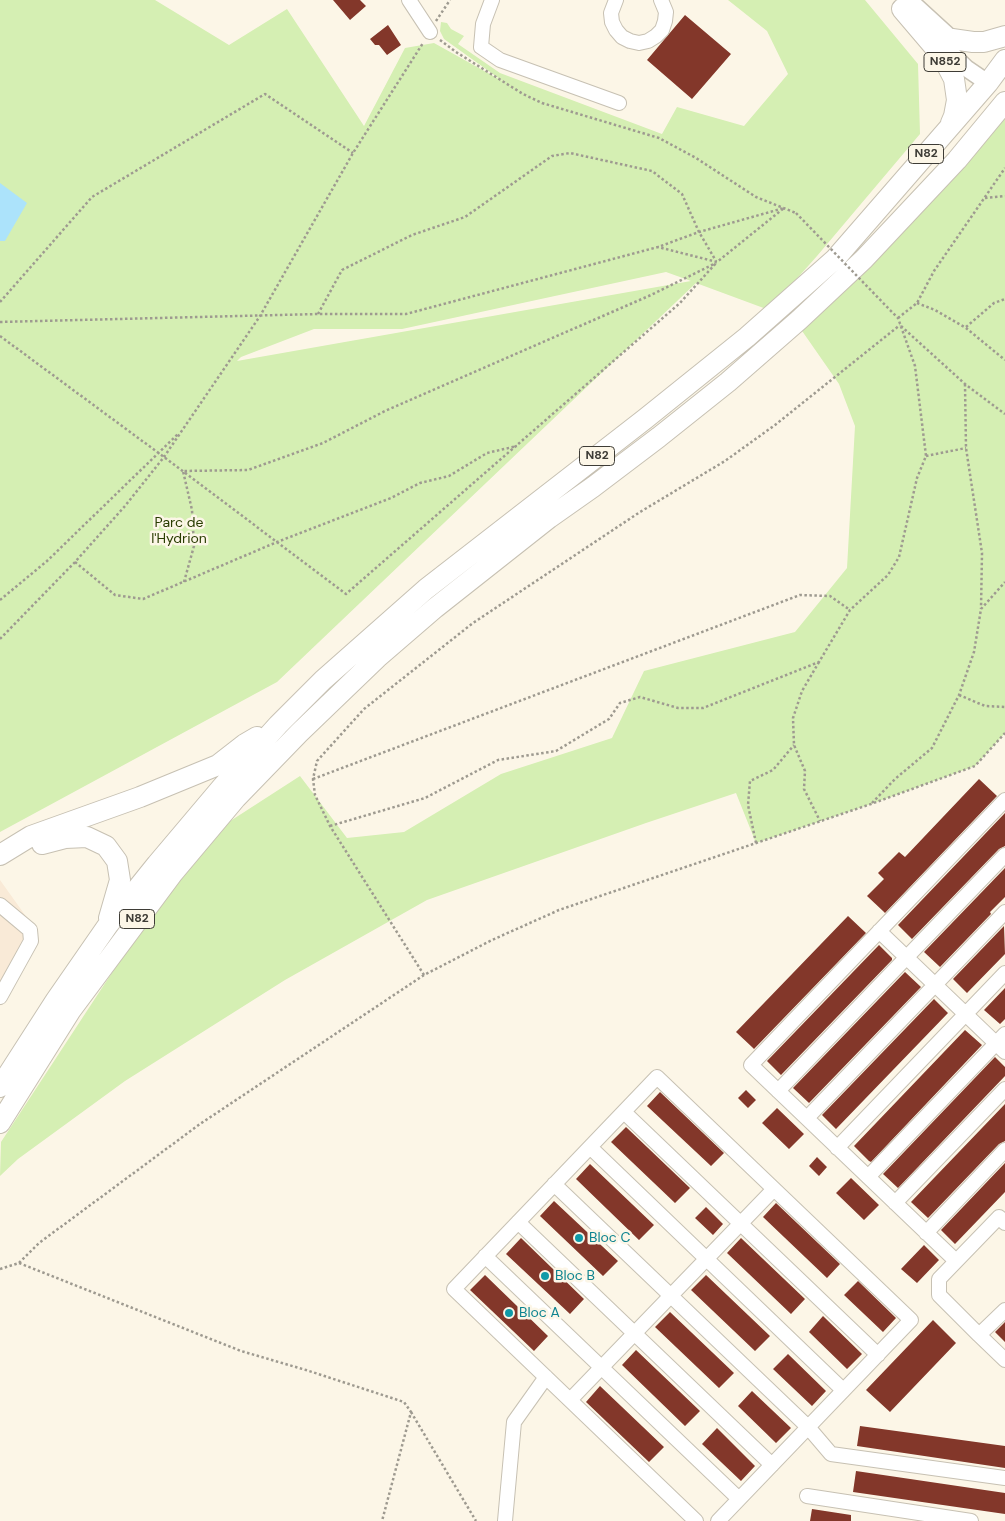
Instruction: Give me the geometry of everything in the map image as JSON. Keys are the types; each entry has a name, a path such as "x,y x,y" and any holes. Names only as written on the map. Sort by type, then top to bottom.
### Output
{"highway":[{"name":"N852","path":"902,3 942,56 954,79 957,100 954,116 949,128"},
{"name":"N852","path":"952,39 984,42 1005,36"},
{"name":"N82","path":"0,1087 56,1000 108,925 156,864 278,725 323,680 426,589 747,337 835,259 949,128 997,84 1005,60"},
{"path":"799,320 837,276 891,221 988,101 991,88 997,84"},
{"name":"N82","path":"0,1123 71,1010 172,872 236,798 298,733 377,658 435,608 549,518 659,437 728,382 799,320 864,260 957,160 1005,102"},
{"path":"0,855 31,836 140,797 218,765 245,744 278,725"},
{"path":"0,866 42,844 66,838 87,837 106,846 117,861 120,880 108,925"}],"main road":[{"name":"N852","path":"902,3 952,39 979,66 986,76 997,84"},
{"name":"N852","path":"902,3 966,68 997,84"}],"street":[{"path":"409,0 430,32"},
{"path":"492,0 483,24 481,47 500,60 619,103"},
{"path":"616,0 611,13 612,22 616,30 622,37 630,41 639,42 648,41 662,30 666,12 661,0"},
{"path":"956,1261 751,1065 1005,800"},
{"path":"778,1091 1005,855"},
{"path":"0,904 30,930 31,941 0,997"},
{"path":"807,1118 1005,912"},
{"path":"868,1177 1002,1043 966,1014 879,931"},
{"path":"837,1148 1005,973"},
{"path":"696,1521 454,1289 657,1077 911,1320 718,1521"},
{"path":"896,1203 1005,1089"},
{"path":"624,1112 878,1355"},
{"path":"590,1147 843,1390"},
{"path":"926,1232 1005,1150"},
{"path":"554,1184 808,1427 831,1454 1005,1478"},
{"path":"570,1400 774,1189"},
{"path":"1003,1217 939,1279 939,1295 1005,1360"},
{"path":"518,1222 772,1465"},
{"path":"485,1256 738,1499"},
{"path":"979,1335 1005,1310"},
{"path":"505,1521 514,1422 546,1377"},
{"path":"807,1496 971,1521"}],"path":[{"path":"0,639 75,562 125,506 164,457 260,316 353,153 450,0"},
{"path":"430,32 456,52 523,94 542,103 659,138 696,158 756,197 796,213 898,318 915,366 926,456 917,478 899,557 888,575 850,610 802,691 793,718 794,744 805,771 804,789 820,821"},
{"path":"0,302 92,196 265,94 353,153"},
{"path":"318,314 342,270 412,235 466,217 552,156 570,153 652,171 682,194 699,232 717,262"},
{"path":"898,318 917,303 934,271 1005,168"},
{"path":"985,198 1005,196"},
{"path":"0,322 318,314 406,314 658,247 699,232 784,208"},
{"path":"0,336 346,594 680,303 717,262 784,208"},
{"path":"658,247 717,262"},
{"path":"182,471 248,470 322,443 385,411 651,295 717,262"},
{"path":"966,328 994,303 1005,299"},
{"path":"917,303 935,310 966,328 1005,360"},
{"path":"900,325 965,384 1005,414"},
{"path":"424,975 330,826 315,795 313,779 317,761 364,709 473,623 640,512 725,460 775,425 900,325"},
{"path":"871,804 895,778 932,748 959,695 974,652 981,609 982,554 966,448 965,384"},
{"path":"0,600 47,561 183,430"},
{"path":"75,562 115,594 143,599 277,542 391,498 420,483 449,476 487,453 518,446"},
{"path":"926,456 966,448"},
{"path":"182,471 192,510 194,546 184,582"},
{"path":"981,609 1005,582"},
{"path":"313,779 800,595 830,596 850,610"},
{"path":"330,826 425,798 498,760 556,751 609,719 620,703 640,697 678,708 703,708 819,662"},
{"path":"959,695 985,706 1005,707"},
{"path":"0,1269 20,1263 40,1243 200,1124 424,975 492,940 559,910 871,804 975,766 1005,733"},
{"path":"756,843 748,805 750,781 773,770 794,744"},
{"path":"20,1263 241,1351 404,1402 476,1521"},
{"path":"382,1521 411,1412"}],"shaded area":[{"path":"0,880 35,929 25,962 0,1006"}],"green space":[{"name":"Parc de l'Hydrion","path":"0,0 155,0 229,45 287,9 364,126 405,48 434,43 504,82 444,39 440,31 441,22 447,23 451,29 464,36 458,44 500,73 662,134 677,107 744,126 788,74 767,31 728,0 865,0 918,64 920,134 769,310 696,283 277,682 0,832","holes":["666,272 691,281 237,361 241,357 314,329 402,329"]},
{"path":"1005,111 1005,733 975,766 756,843 736,793 427,900 285,980 125,1081 18,1159 0,1176 1,1142 138,933 221,827 300,776 347,838 404,832 501,774 612,738 644,671 795,632 847,568 855,426 839,384 800,328"}],"water":[{"path":"0,183 27,203 5,241 0,241"}],"building":[{"path":"333,0 360,0 366,6 350,20"},
{"path":"685,15 731,54 692,99 647,60"},
{"path":"388,25 401,45 387,55 379,45 375,45 370,39"},
{"path":"979,779 997,796 885,913 867,896 884,879 878,873 899,852 905,857"},
{"path":"1005,813 1005,846 999,849 912,939 898,925"},
{"path":"1005,868 1005,897 940,967 924,952"},
{"path":"848,916 866,933 754,1049 736,1032"},
{"path":"1004,926 1005,954 967,993 953,979"},
{"path":"879,945 892,960 781,1075 767,1061"},
{"path":"905,972 921,987 809,1103 793,1088"},
{"path":"1005,988 1005,1019 1000,1024 984,1010"},
{"path":"934,999 948,1013 836,1129 822,1115"},
{"path":"965,1030 982,1045 871,1162 869,1161 854,1146"},
{"path":"995,1057 1005,1067 1005,1076 898,1188 883,1174"},
{"path":"746,1090 756,1100 748,1108 738,1098"},
{"path":"660,1092 724,1153 711,1166 647,1106"},
{"path":"1005,1104 1005,1141 999,1144 928,1218 911,1202"},
{"path":"777,1108 804,1134 789,1149 762,1123"},
{"path":"626,1127 690,1188 675,1203 611,1142"},
{"path":"817,1157 827,1167 819,1176 809,1166"},
{"path":"1005,1163 1005,1192 955,1244 941,1230"},
{"path":"590,1164 654,1225 639,1240 576,1179"},
{"path":"851,1178 879,1205 864,1220 836,1193"},
{"name":"Bloc C","path":"554,1201 618,1261 603,1276 540,1216"},
{"path":"776,1203 840,1264 827,1278 763,1217"},
{"path":"706,1207 723,1224 713,1235 695,1218"},
{"name":"Bloc B","path":"521,1238 584,1299 570,1314 506,1254"},
{"path":"741,1238 805,1299 791,1314 727,1253"},
{"path":"924,1245 939,1260 917,1283 901,1269"},
{"name":"Bloc A","path":"485,1275 548,1336 534,1351 470,1290"},
{"path":"706,1275 770,1336 755,1351 691,1290"},
{"path":"858,1281 896,1318 883,1332 844,1295"},
{"path":"670,1312 734,1373 719,1388 655,1327"},
{"path":"823,1316 862,1354 847,1369 809,1332"},
{"path":"933,1320 956,1343 890,1412 866,1390"},
{"path":"1005,1322 1005,1342 995,1332"},
{"path":"636,1350 700,1411 685,1426 622,1365"},
{"path":"788,1354 826,1391 812,1406 773,1369"},
{"path":"600,1386 664,1447 649,1462 586,1402"},
{"path":"752,1391 791,1428 776,1443 738,1406"},
{"path":"860,1426 1005,1446 1005,1468 857,1446"},
{"path":"717,1428 755,1466 741,1481 702,1444"},
{"path":"856,1471 1005,1493 1005,1514 853,1492"},
{"path":"812,1509 851,1515 851,1521 810,1521"}],"place":[{"name":"Bloc C","path":"579,1238"},
{"name":"Bloc B","path":"545,1276"},
{"name":"Bloc A","path":"509,1313"}]}
